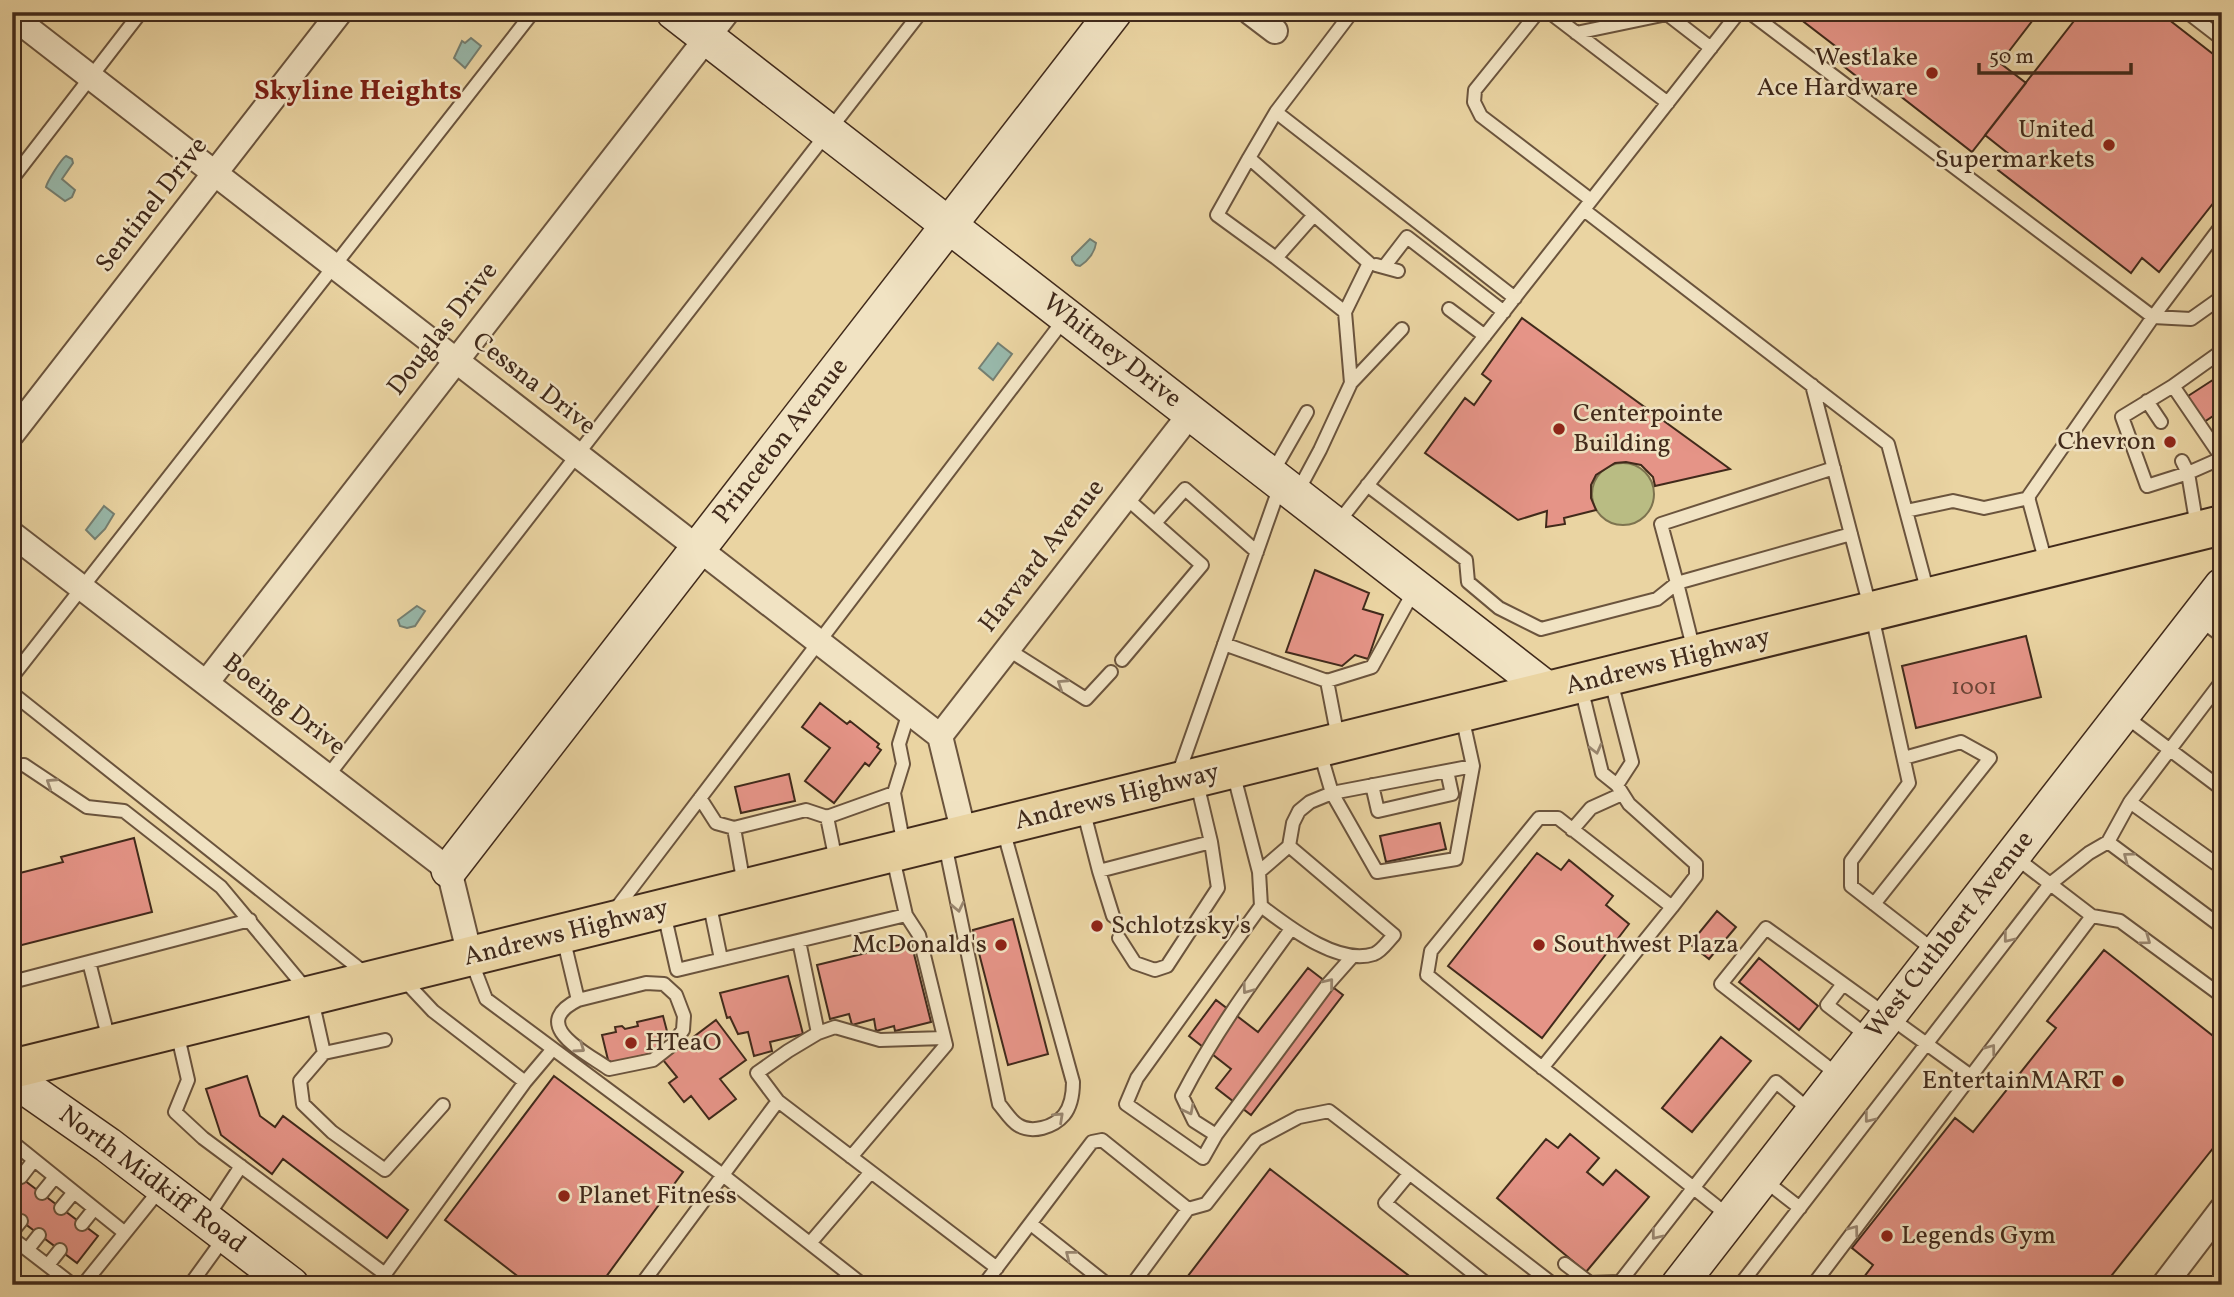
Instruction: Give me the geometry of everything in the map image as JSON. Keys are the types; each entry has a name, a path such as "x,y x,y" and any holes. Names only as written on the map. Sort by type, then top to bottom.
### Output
{"main road":[{"name":"Andrews Highway","path":"12,1069 2210,528"}],"street":[{"name":"Sentinel Drive","path":"12,434 340,12"},
{"name":"Whitney Drive","path":"674,12 717,25 827,132 1416,588 1580,683"},
{"name":"Princeton Avenue","path":"449,870 1114,12"},
{"path":"1250,12 1275,31"},
{"name":"Cessna Drive","path":"12,16 940,736"},
{"name":"Douglas Drive","path":"206,683 717,25"},
{"name":"Harvard Avenue","path":"940,736 1191,413"},
{"name":"Boeing Drive","path":"12,534 449,870"},
{"name":"West Cuthbert Avenue","path":"1679,1285 2122,714 2209,627 2222,586"},
{"path":"940,736 954,837"},
{"path":"449,870 470,956"},
{"name":"North Midkiff Road","path":"12,1077 216,1227 275,1280"},
{"path":"2164,1285 2222,1209"}],"lane":[{"path":"12,179 141,12"},
{"path":"12,677 533,12"},
{"path":"327,777 920,12"},
{"path":"1345,312 1217,215 1276,112 1352,12"},
{"path":"1538,12 1475,90 1474,102 1481,116 1588,205 1888,444 1929,597"},
{"path":"1549,12 1668,103"},
{"path":"1336,525 1739,12"},
{"path":"1749,12 2153,317 2191,319 2222,298"},
{"path":"2187,12 2222,40"},
{"path":"1576,33 1667,13 1711,48"},
{"path":"1276,112 1515,298"},
{"path":"1249,158 1369,263 1398,271"},
{"path":"1276,258 1314,215"},
{"path":"1906,511 1953,501 1984,508 2029,498 2153,317 2222,225"},
{"path":"1384,267 1407,237 1504,312"},
{"path":"1351,383 1345,312 1369,263"},
{"path":"1449,309 1485,336"},
{"path":"605,923 1067,317"},
{"path":"1283,484 1320,450 1351,383 1402,329"},
{"path":"2173,386 2222,458 2185,467 2147,486 2122,417 2173,386 2222,351"},
{"path":"1812,385 1871,611 1909,783 1851,861 1851,886 1936,952"},
{"path":"2147,401 2161,422"},
{"path":"1119,938 1135,963 1156,970 1167,965 1218,888 1201,776 1224,644 1307,412"},
{"path":"2185,467 2210,528"},
{"path":"1695,655 1661,524 1834,468"},
{"path":"1367,485 1466,559 1468,582 1499,608 1541,629 1657,599 1677,583 1851,534"},
{"path":"1155,523 1185,489 1256,552"},
{"path":"1122,660 1202,565 1125,497"},
{"path":"2029,498 2047,568"},
{"path":"1224,644 1327,681 1372,667 1416,588"},
{"path":"1007,649 1086,699 1111,672"},
{"path":"1327,681 1332,793 1377,872 1456,859 1472,766 1461,712"},
{"path":"1741,1285 2050,884 2089,853 2108,842 2130,802 2222,681"},
{"path":"1572,830 1591,808 1620,790 1632,762 1580,683"},
{"path":"1542,1068 1696,876 1696,864 1629,804 1620,790 1602,773 1580,683"},
{"path":"12,694 525,1082"},
{"path":"851,1157 946,1045 919,935 906,915 894,793 903,764 899,744 909,712"},
{"path":"2122,714 2222,789"},
{"path":"1874,904 1990,758 1961,743 1904,758"},
{"path":"12,766 24,765 87,807 124,811 221,887 311,995 324,1053"},
{"path":"1259,872 1289,846 1293,823 1299,811 1310,802 1332,793 1472,766"},
{"path":"1372,785 1378,811 1452,794 1447,771"},
{"path":"1201,776 1259,872 1261,906 1137,1078 1126,1104 1203,1158 1216,1135 1328,984 1351,958"},
{"path":"700,798 716,823 734,828 806,810 827,817 894,793"},
{"path":"2130,802 2222,869"},
{"path":"1082,805 1113,916"},
{"path":"827,817 837,866"},
{"path":"1672,907 1558,818 1539,818 1431,951 1427,975 1730,1217"},
{"path":"954,837 999,1104 1016,1125 1032,1130 1052,1124 1065,1114 1072,1098 1073,1082 1002,825"},
{"path":"734,828 745,889"},
{"path":"1099,871 1211,842"},
{"path":"2108,842 2222,927"},
{"path":"1261,906 1292,929 1351,958 1377,953 1394,934 1289,846"},
{"path":"2012,855 2092,916 2120,921 2222,996"},
{"path":"708,898 721,959"},
{"path":"664,909 677,970 906,915"},
{"path":"1812,1285 2092,916"},
{"path":"12,982 250,920"},
{"path":"1840,1076 1721,984 1766,928 1843,984 1878,1027"},
{"path":"1216,1135 1194,1121 1182,1096 1206,1049 1231,1011 1292,929"},
{"path":"562,933 578,1000"},
{"path":"799,941 818,1033"},
{"path":"470,956 486,999 811,1242 846,1279 863,1285"},
{"path":"89,962 110,1045"},
{"path":"646,983 664,984 676,995 684,1016 684,1031 653,1060 609,1069 570,1041 558,1028 557,1018 564,1007 578,1000 646,983"},
{"path":"1843,984 1827,1005 1926,1044 1970,1076"},
{"path":"944,1038 880,1040 835,1027 818,1033 757,1073 778,1101 997,1268"},
{"path":"176,1028 188,1080 176,1112 203,1138 381,1279 525,1082 552,1050"},
{"path":"385,1040 324,1053 300,1081 303,1104 332,1132 386,1170 443,1105"},
{"path":"1565,1264 1590,1283 1621,1283 1776,1082 1812,1112"},
{"path":"642,1285 778,1101"},
{"path":"1132,1285 1188,1209 1206,1204 1256,1140 1299,1117 1329,1111 1554,1285"},
{"path":"986,1282 1091,1142 1102,1140 1188,1209"},
{"path":"12,1145 125,1233"},
{"path":"21,1177 34,1160"},
{"path":"190,1285 241,1166"},
{"path":"811,1242 870,1172"},
{"path":"1409,1174 1385,1203 1488,1285"},
{"path":"42,1194 55,1177"},
{"path":"1761,1177 1800,1208"},
{"path":"83,1285 163,1187"},
{"path":"61,1208 74,1192"},
{"path":"82,1224 94,1209"},
{"path":"12,1232 21,1221"},
{"path":"1031,1224 1108,1285"},
{"path":"28,1249 39,1235"},
{"path":"12,1238 73,1285"},
{"path":"48,1265 60,1250"}],"green space":[{"path":"1617,463 1629,463 1645,472 1652,482 1652,506 1645,516 1629,525 1617,525 1606,520 1597,511 1592,500 1592,488 1597,477 1606,468"}],"shaded area":[{"path":"471,38 481,46 465,68 454,58 462,41 465,43"},
{"path":"66,156 72,159 73,163 62,179 75,190 72,197 65,201 46,187"},
{"path":"1090,239 1096,243 1093,253 1083,264 1076,265 1072,257"},
{"path":"998,343 1012,354 993,380 979,368"},
{"path":"104,506 114,514 95,539 86,530"},
{"path":"417,606 425,611 415,626 400,626 398,620"}],"building":[{"name":"Westlake Ace Hardware","path":"1791,12 2039,12 2000,63 2026,83 1972,152 1886,85 1879,94 1832,57 1839,49"},
{"name":"United Supermarkets","path":"2081,12 2159,12 2222,61 2222,192 2159,272 2142,258 2131,273 1998,170 2010,155 1985,135"},
{"name":"Centerpointe Building","path":"1522,318 1730,469 1655,486 1653,477 1641,465 1615,463 1596,475 1591,485 1591,498 1596,510 1564,518 1565,524 1546,527 1547,511 1518,520 1425,453 1465,398 1474,405 1491,381 1482,374"},
{"path":"2222,374 2222,410 2201,424 2185,398"},
{"path":"1315,570 1369,593 1363,609 1383,615 1368,659 1355,655 1342,666 1286,652"},
{"path":"2026,636 2041,697 1916,728 1902,666"},
{"path":"820,703 847,724 850,721 879,744 877,747 881,750 869,766 865,763 834,803 805,781 830,748 802,727"},
{"path":"789,774 795,801 741,813 735,787"},
{"path":"1440,823 1446,849 1386,862 1380,836"},
{"path":"134,838 152,912 14,947 12,875 63,862 61,857"},
{"name":"Southwest Plaza","path":"1537,853 1561,870 1569,860 1613,896 1606,905 1629,924 1542,1038 1448,966"},
{"path":"1717,911 1736,927 1709,959 1690,944"},
{"path":"1013,919 1048,1054 1008,1065 973,930"},
{"path":"911,942 931,1022 895,1031 894,1026 876,1031 874,1019 852,1025 849,1014 830,1019 817,965"},
{"name":"EntertainMART","path":"2104,950 2222,1043 2222,1137 2104,1285 1858,1285 1873,1265 1852,1248 1955,1118 1973,1132 2056,1028 2047,1021"},
{"path":"1759,958 1818,1006 1799,1030 1739,982"},
{"path":"1308,968 1343,995 1251,1115 1216,1088 1231,1069 1189,1036 1216,1000 1258,1032"},
{"path":"788,976 803,1034 770,1042 772,1051 754,1056 748,1032 738,1034 730,1017 727,1018 720,993"},
{"name":"HTeaO","path":"663,1016 668,1035 657,1037 659,1048 652,1049 653,1053 609,1064 602,1035 616,1032 615,1027 622,1026 625,1029 638,1026 637,1022"},
{"path":"716,1020 746,1060 720,1079 736,1099 709,1119 691,1096 684,1102 669,1083 677,1077 663,1060"},
{"path":"1721,1037 1751,1061 1692,1132 1662,1108"},
{"path":"247,1076 260,1116 275,1127 283,1116 408,1210 387,1238 283,1159 272,1174 221,1135 206,1089"},
{"name":"Planet Fitness","path":"554,1076 683,1172 600,1285 529,1285 445,1220"},
{"path":"1570,1134 1599,1158 1587,1172 1603,1185 1616,1170 1649,1197 1586,1272 1497,1198 1546,1139 1558,1148"},
{"path":"1270,1169 1421,1285 1181,1285"},
{"path":"12,1171 98,1236 77,1263 12,1214"}],"place":[{"name":"Westlake Ace Hardware","path":"1932,73"},
{"name":"United Supermarkets","path":"2109,145"},
{"name":"Centerpointe Building","path":"1559,429"},
{"name":"Chevron","path":"2170,442"},
{"name":"Schlotzsky's","path":"1097,926"},
{"name":"McDonald's","path":"1001,945"},
{"name":"Southwest Plaza","path":"1539,945"},
{"name":"HTeaO","path":"631,1043"},
{"name":"EntertainMART","path":"2118,1081"},
{"name":"Planet Fitness","path":"564,1196"},
{"name":"Legends Gym","path":"1887,1236"}],"district":[{"name":"Skyline Heights","path":"358,91"}]}
